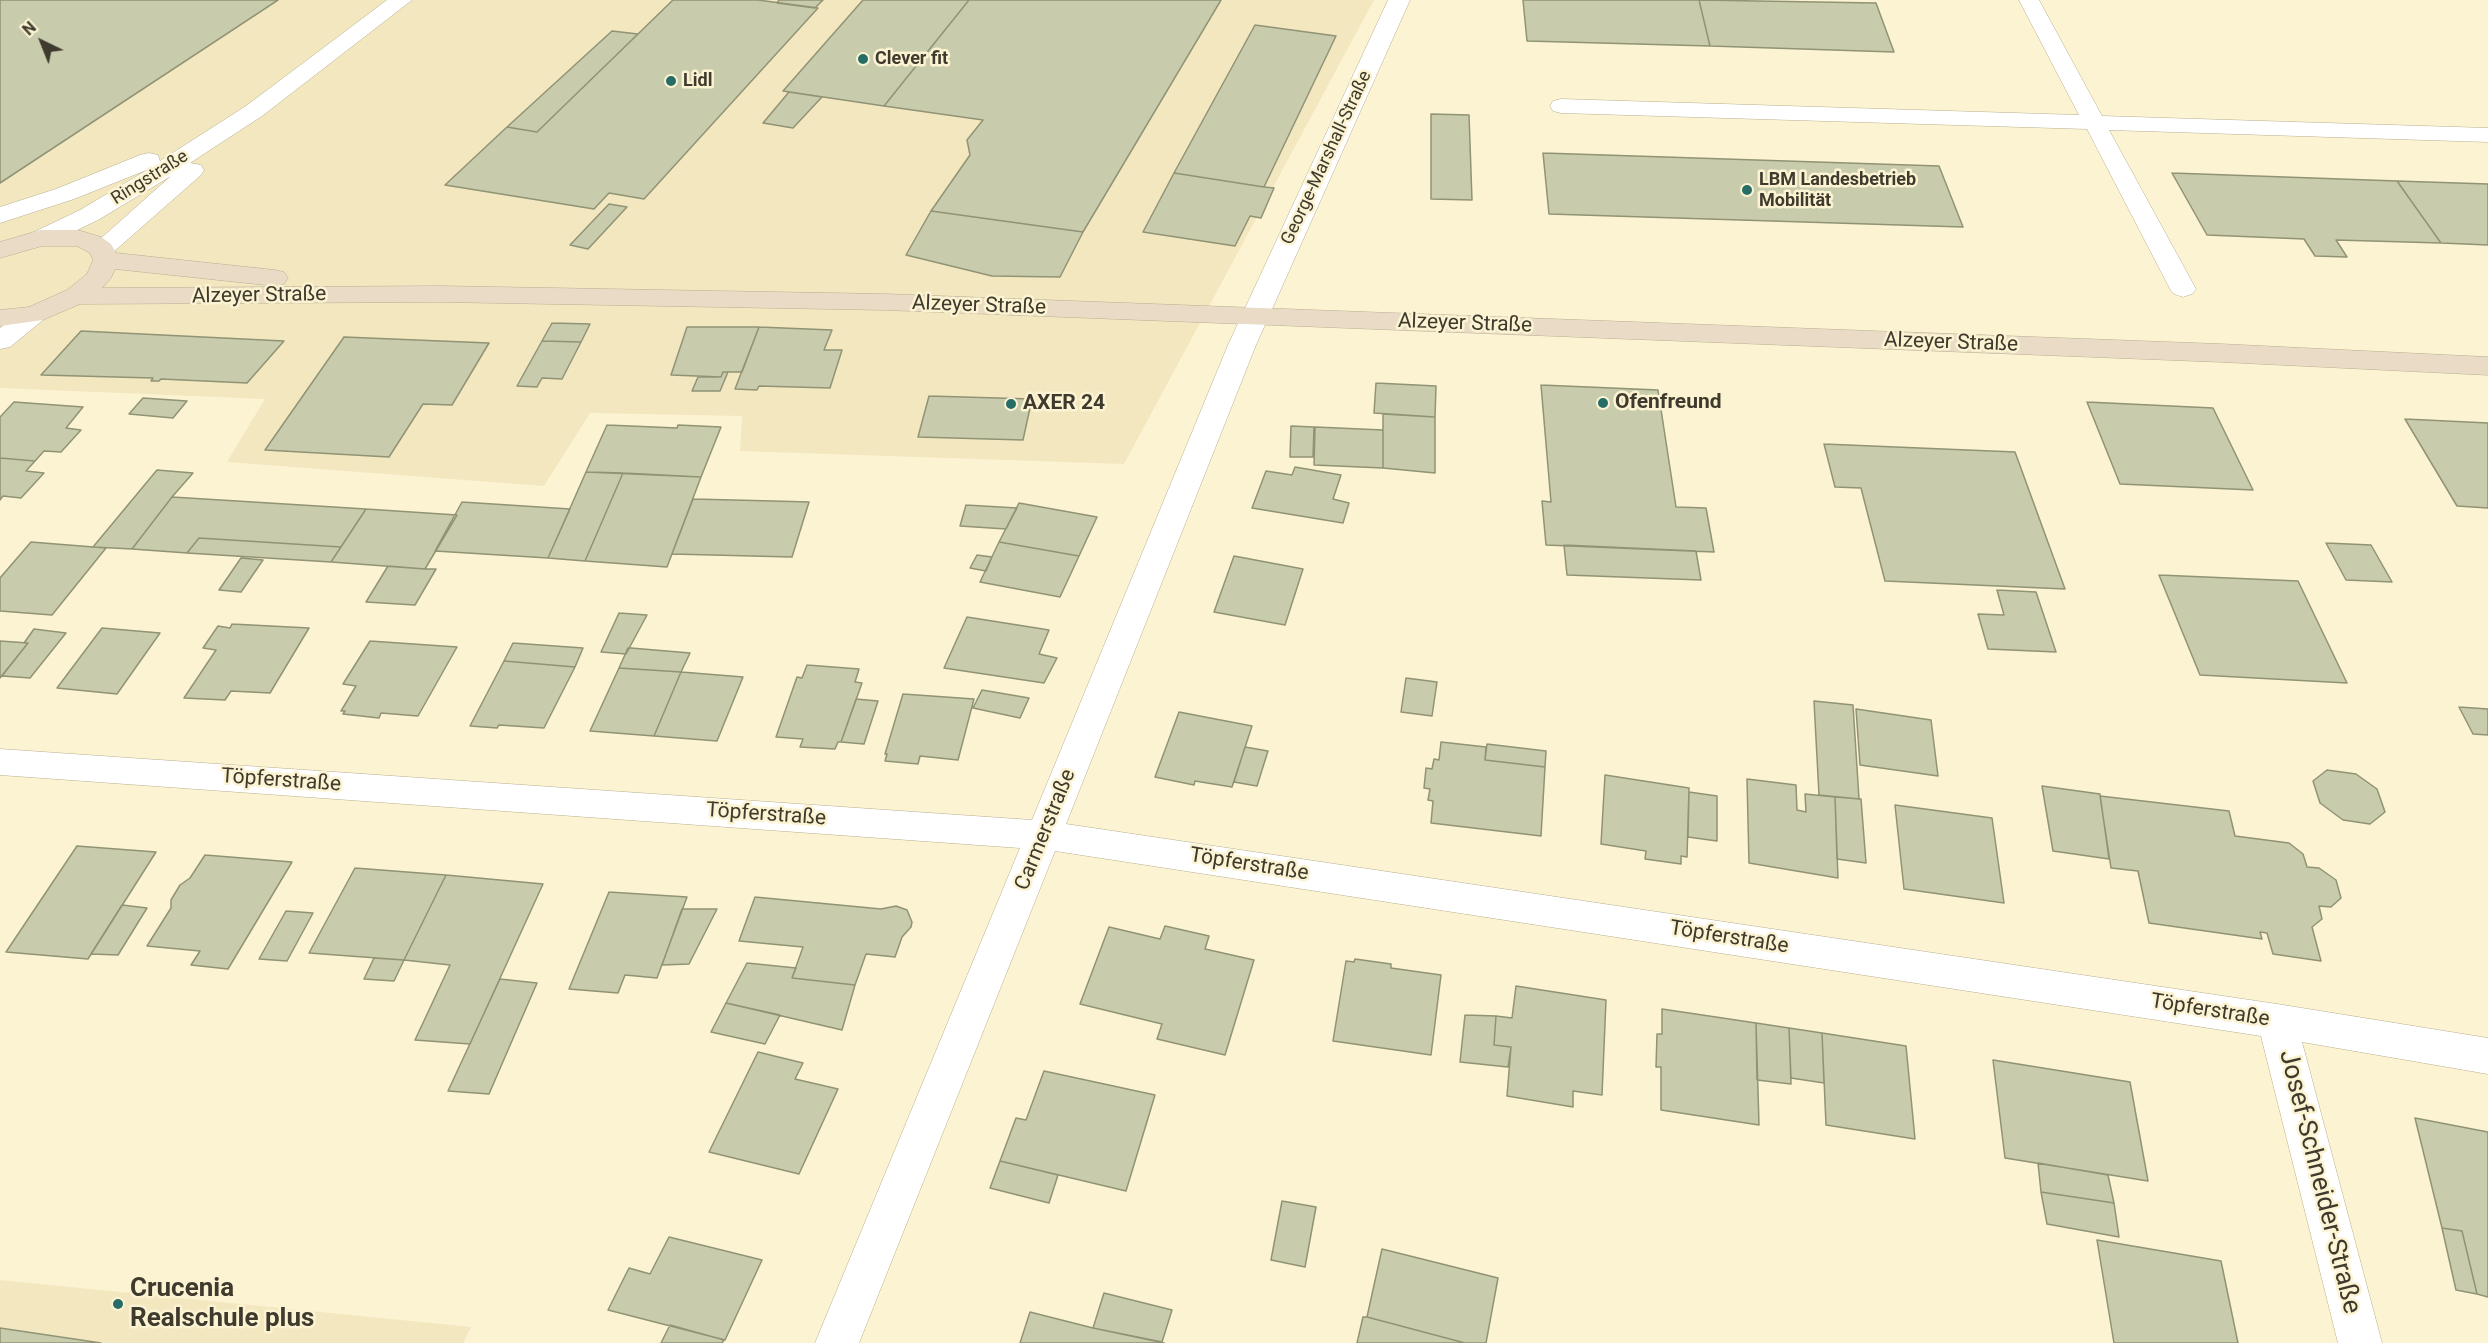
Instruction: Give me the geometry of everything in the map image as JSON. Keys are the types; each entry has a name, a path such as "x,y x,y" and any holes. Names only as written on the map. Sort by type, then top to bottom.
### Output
{"main road":[{"name":"Alzeyer Straße","path":"0,250 41,238 78,238 92,242 104,255 441,294"},
{"name":"Alzeyer Straße","path":"0,318 34,314 76,296 98,278 104,255"},
{"name":"Alzeyer Straße","path":"76,296 441,294 885,302 2173,351 2488,366"}],"street":[{"name":"Ringstraße","path":"41,238 89,215 131,191 254,111 401,0"},
{"name":"George-Marshall-Straße","path":"1255,316 1399,0"},
{"name":"Ringstraße","path":"104,255 254,111"},
{"path":"0,215 117,174 254,111"},
{"path":"0,342 34,314"},
{"name":"Carmerstraße","path":"837,1343 1255,316"},
{"name":"Töpferstraße","path":"0,762 1044,835 2277,1021 2488,1056"},
{"name":"Josef-Schneider-Straße","path":"2277,1021 2360,1343"}],"lane":[{"path":"2028,0 2183,289"},
{"path":"1561,106 2488,135"}],"shaded area":[{"path":"0,0 1374,0 1124,464 740,451 742,416 590,413 544,486 227,462 265,399 0,388"},
{"name":"Crucenia Realschule plus","path":"0,1280 471,1327 463,1343 0,1343"}],"building":[{"path":"0,0 278,0 0,183"},
{"name":"Lidl","path":"673,0 758,0 818,8 644,199 609,193 594,209 445,185 507,127 537,132"},
{"path":"779,0 823,0 815,8 777,3"},
{"path":"863,0 969,0 884,106 783,91"},
{"path":"969,0 1221,0 1083,232 931,211 970,155 967,140 983,120 884,106"},
{"path":"1523,0 1699,0 1710,46 1527,41"},
{"path":"1699,0 1876,3 1894,52 1710,46"},
{"path":"1255,25 1336,36 1264,187 1174,173"},
{"path":"612,31 638,34 537,132 507,127"},
{"path":"789,92 822,97 793,128 763,123"},
{"path":"1431,114 1469,115 1472,200 1431,199"},
{"name":"LBM Landesbetrieb Mobilität","path":"1543,153 1939,166 1963,227 1549,214"},
{"path":"1174,173 1274,188 1261,218 1250,216 1235,246 1143,232"},
{"path":"2172,173 2397,181 2441,243 2336,240 2347,257 2315,256 2304,239 2207,235"},
{"path":"2397,181 2488,184 2488,245 2441,243"},
{"path":"609,204 627,207 588,249 570,245"},
{"path":"931,211 1083,232 1060,277 992,276 906,255"},
{"path":"552,323 590,324 581,342 542,341"},
{"path":"687,327 759,327 742,372 723,372 721,377 671,375"},
{"path":"759,327 832,330 824,350 842,350 830,388 759,386 757,390 735,389"},
{"path":"81,331 284,341 247,383 41,375"},
{"path":"344,337 489,343 452,405 423,404 389,457 265,450"},
{"path":"542,341 581,342 562,379 542,378 537,387 517,386"},
{"path":"723,372 728,372 720,391 692,391 698,377 721,377"},
{"path":"1376,383 1436,386 1435,417 1374,413"},
{"path":"1541,385 1658,390 1676,507 1706,508 1714,552 1546,545 1542,501 1551,502"},
{"path":"929,396 1032,399 1023,440 918,437"},
{"path":"143,398 187,401 173,418 129,414"},
{"path":"14,402 83,407 66,428 81,430 61,452 44,451 35,461 0,458 0,417"},
{"path":"2087,402 2213,408 2253,490 2120,484"},
{"path":"1383,414 1435,417 1435,473 1383,468"},
{"path":"2405,419 2488,423 2488,508 2457,506"},
{"path":"607,425 721,427 701,477 586,472"},
{"path":"1291,426 1314,427 1313,457 1290,457"},
{"path":"1315,427 1383,430 1383,468 1314,465"},
{"path":"1824,444 2015,452 2065,589 1885,581 1861,488 1835,487"},
{"path":"0,458 35,461 26,471 44,473 21,498 3,496 0,500"},
{"path":"1295,467 1341,475 1333,499 1349,503 1343,523 1252,508 1266,471 1292,475"},
{"path":"157,470 193,473 132,549 93,547"},
{"path":"586,472 623,473 585,561 548,558"},
{"path":"623,473 701,477 667,567 585,561"},
{"path":"172,497 366,509 341,547 199,538 187,553 132,549"},
{"path":"693,499 809,502 792,557 672,554"},
{"path":"462,502 570,509 548,558 435,551"},
{"path":"1019,503 1097,517 1079,556 999,542"},
{"path":"966,505 1017,508 1006,529 960,526"},
{"path":"366,509 457,515 425,569 331,562"},
{"path":"199,538 341,547 331,562 187,553"},
{"path":"31,542 106,548 52,615 0,611 0,578"},
{"path":"999,542 1079,556 1060,597 980,582"},
{"path":"2326,543 2371,545 2392,582 2346,580"},
{"path":"1564,545 1696,551 1701,580 1567,575"},
{"path":"977,555 992,557 986,571 970,568"},
{"path":"1234,556 1303,569 1285,625 1214,612"},
{"path":"241,558 263,560 241,592 219,590"},
{"path":"388,566 436,569 415,605 366,602"},
{"path":"2159,575 2298,581 2347,683 2200,675"},
{"path":"1997,590 2036,592 2056,652 1988,649 1978,614 2004,615"},
{"path":"619,613 647,615 626,654 601,652"},
{"path":"967,617 1049,630 1039,654 1057,658 1044,683 944,668"},
{"path":"232,624 309,628 270,693 231,691 225,700 184,698 216,650 203,648 218,626 230,628"},
{"path":"102,628 160,633 117,694 57,688"},
{"path":"34,629 66,633 30,678 2,676 28,643 24,643"},
{"path":"0,641 28,643 0,678"},
{"path":"370,641 457,647 418,716 381,713 379,718 343,714 345,711 341,711 356,686 343,684"},
{"path":"513,643 583,648 575,667 504,661"},
{"path":"628,648 690,653 681,672 619,668"},
{"path":"504,661 575,667 544,728 470,726"},
{"path":"807,665 859,669 855,682 862,683 841,742 838,742 835,749 800,747 803,739 776,737 797,677 802,678"},
{"path":"619,668 681,672 654,736 590,731"},
{"path":"681,672 743,677 717,741 654,736"},
{"path":"1406,678 1437,682 1432,716 1401,712"},
{"path":"982,690 1029,698 1020,718 973,708"},
{"path":"903,694 974,699 958,760 920,756 918,764 885,761 887,754 885,754"},
{"path":"856,699 878,701 864,744 841,742"},
{"path":"1814,701 1853,705 1859,799 1819,795"},
{"path":"2459,707 2488,709 2488,735 2473,734"},
{"path":"1856,709 1931,720 1938,776 1860,765"},
{"path":"1179,712 1252,726 1232,787 1195,781 1194,785 1155,777"},
{"path":"1441,742 1486,747 1485,760 1545,767 1541,836 1431,823 1433,801 1428,800 1430,789 1424,788 1426,768 1432,769 1434,759 1439,760"},
{"path":"1487,744 1546,751 1545,767 1485,760"},
{"path":"1245,747 1268,751 1257,786 1234,782"},
{"path":"2327,770 2356,774 2377,789 2385,812 2370,824 2343,820 2320,803 2313,781"},
{"path":"1605,775 1689,788 1687,857 1681,856 1681,864 1645,859 1646,851 1601,844"},
{"path":"1747,779 1796,785 1797,810 1806,812 1805,794 1835,797 1838,878 1749,863"},
{"path":"2042,786 2100,794 2109,859 2053,851"},
{"path":"1689,792 1717,796 1717,841 1688,837"},
{"path":"2100,796 2229,811 2235,836 2289,843 2303,854 2307,867 2319,868 2336,880 2341,898 2331,907 2319,906 2322,919 2312,927 2321,961 2273,954 2267,933 2260,932 2262,939 2149,923 2138,871 2111,868"},
{"path":"1835,797 1861,799 1866,863 1837,859"},
{"path":"1895,805 1992,818 2004,903 1904,889"},
{"path":"77,846 156,852 88,959 6,952"},
{"path":"205,855 292,862 228,969 191,965 200,951 147,946 171,908 171,900 180,885 190,878"},
{"path":"355,868 446,875 404,960 309,953"},
{"path":"446,875 543,884 470,1044 415,1040 450,965 404,960"},
{"path":"609,892 687,897 657,978 625,975 618,993 569,989"},
{"path":"755,897 881,909 896,906 907,910 912,922 911,927 902,937 895,957 866,954 855,985 792,978 803,947 739,941"},
{"path":"122,905 147,908 118,955 91,954"},
{"path":"682,909 717,909 689,964 662,965"},
{"path":"286,911 313,913 287,961 259,959"},
{"path":"1165,926 1209,936 1205,949 1254,960 1225,1055 1157,1039 1162,1024 1080,1004 1109,927 1160,939"},
{"path":"374,958 404,960 394,981 364,979"},
{"path":"1355,959 1391,964 1391,968 1441,975 1431,1055 1333,1041 1346,961 1354,962"},
{"path":"747,963 796,968 792,978 855,985 842,1030 726,1003"},
{"path":"500,979 537,983 489,1094 448,1091"},
{"path":"1516,986 1606,1000 1602,1095 1573,1091 1573,1107 1507,1096 1511,1047 1494,1045 1496,1016 1512,1018"},
{"path":"726,1003 780,1015 765,1044 711,1032"},
{"path":"1662,1009 1756,1023 1759,1125 1661,1110 1661,1067 1656,1067 1657,1034 1662,1034"},
{"path":"1465,1015 1496,1016 1494,1045 1511,1047 1508,1067 1460,1062"},
{"path":"1756,1023 1789,1028 1791,1084 1757,1080"},
{"path":"1789,1028 1822,1033 1824,1083 1791,1078"},
{"path":"1822,1033 1906,1046 1915,1139 1826,1125"},
{"path":"758,1052 803,1063 795,1079 838,1089 799,1174 709,1152"},
{"path":"1993,1060 2130,1082 2148,1181 2005,1158"},
{"path":"1044,1071 1155,1095 1126,1191 1000,1161 1016,1118 1026,1120"},
{"path":"2415,1118 2488,1132 2488,1297 2477,1294 2462,1231 2442,1228"},
{"path":"1000,1161 1058,1175 1049,1203 990,1188"},
{"path":"2038,1163 2108,1175 2114,1203 2041,1192"},
{"path":"2041,1192 2114,1203 2119,1237 2047,1224"},
{"path":"1282,1201 1316,1207 1305,1267 1271,1260"},
{"path":"2442,1228 2462,1231 2477,1294 2456,1290"},
{"path":"669,1237 762,1260 725,1340 608,1310 629,1268 650,1274"},
{"path":"2097,1240 2221,1261 2238,1343 2114,1343"},
{"path":"1382,1249 1498,1278 1486,1343 1465,1343 1367,1317"},
{"path":"1104,1293 1172,1310 1162,1342 1093,1328"},
{"path":"1030,1312 1093,1328 1164,1343 1020,1343"},
{"path":"1363,1317 1367,1317 1465,1343 1357,1343"},
{"path":"670,1325 724,1340 722,1343 661,1343"},
{"path":"0,1328 101,1343 0,1343"}],"place":[{"name":"Clever fit","path":"863,59"},
{"name":"Lidl","path":"671,81"},
{"name":"LBM Landesbetrieb Mobilität","path":"1747,190"},
{"name":"Ofenfreund","path":"1603,403"},
{"name":"AXER 24","path":"1011,404"},
{"name":"Crucenia Realschule plus","path":"118,1304"}]}
